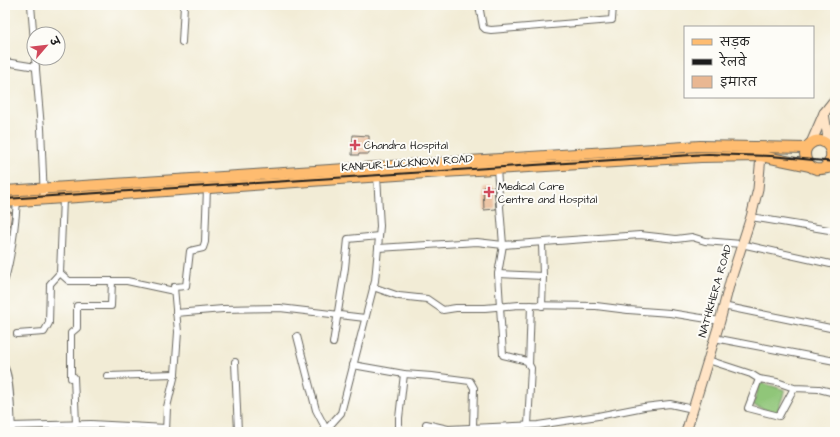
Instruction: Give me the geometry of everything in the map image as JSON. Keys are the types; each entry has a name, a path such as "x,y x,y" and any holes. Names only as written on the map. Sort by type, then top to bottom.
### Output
{"main road":[{"path":"821,141 832,148 833,158 830,167 819,169 810,166 805,156 809,146 821,141"},
{"name":"KANPUR-LUCKNOW ROAD","path":"5,202 497,169 700,146 809,146"},
{"name":"KANPUR-LUCKNOW ROAD","path":"5,191 432,164 583,159 761,156 810,166"}],"street":[{"path":"31,5 33,26"},
{"path":"182,42 184,5"},
{"path":"479,5 482,27 491,30 612,20 613,5"},
{"path":"5,62 36,67 45,188 44,199"},
{"path":"809,146 824,113 835,100"},
{"path":"824,113 832,148"},
{"name":"NATHKHERA ROAD","path":"686,432 758,189 761,156"},
{"path":"497,169 503,245 498,274 503,355 527,361 531,368 528,425"},
{"path":"297,336 316,410 325,431 341,413 373,287 380,226 377,176"},
{"path":"5,368 8,372 12,429 92,424 166,430 167,407 175,374 178,332 174,287 186,286 190,251 203,248 205,242 207,188"},
{"path":"17,334 44,332 49,323 50,284 60,273 63,198"},
{"path":"5,279 14,234 17,202"},
{"path":"750,217 835,231"},
{"path":"378,248 477,242 503,245 640,235 676,239 692,237 705,241 742,244 835,265"},
{"path":"333,343 348,240 379,236"},
{"path":"542,243 544,276 542,306"},
{"path":"60,273 69,281 127,281 174,291"},
{"path":"498,274 544,276"},
{"path":"76,424 74,378 71,378 71,334 77,328 77,306 110,306 112,281"},
{"path":"373,287 399,296 428,299 443,310 519,305 596,306 670,313 720,321"},
{"path":"529,365 531,305"},
{"path":"723,306 835,329"},
{"path":"176,313 223,308 280,308 365,318"},
{"path":"714,338 835,361"},
{"path":"708,360 751,374 759,379 777,382 794,388 819,389 835,393"},
{"path":"234,362 238,432"},
{"path":"353,365 404,374 470,381 474,388 474,427"},
{"path":"107,376 175,374"},
{"path":"399,432 399,418 404,374"},
{"path":"759,379 748,408 766,413 779,416 794,388"},
{"path":"426,424 448,429 528,425 598,416 644,407 670,404 693,409"}],"green space":[{"path":"760,382 785,390 777,414 753,405"}],"building":[{"path":"353,135 369,136 369,154 352,155"},
{"path":"483,187 494,187 496,209 484,210"},
{"path":"5,208 12,213 10,226 7,228 5,219"}],"railway":[{"path":"5,199 708,154 771,156 835,162"}],"place":[{"name":"Chandra Hospital","path":"355,145"},
{"name":"Medical Care Centre and Hospital","path":"489,192"}]}
